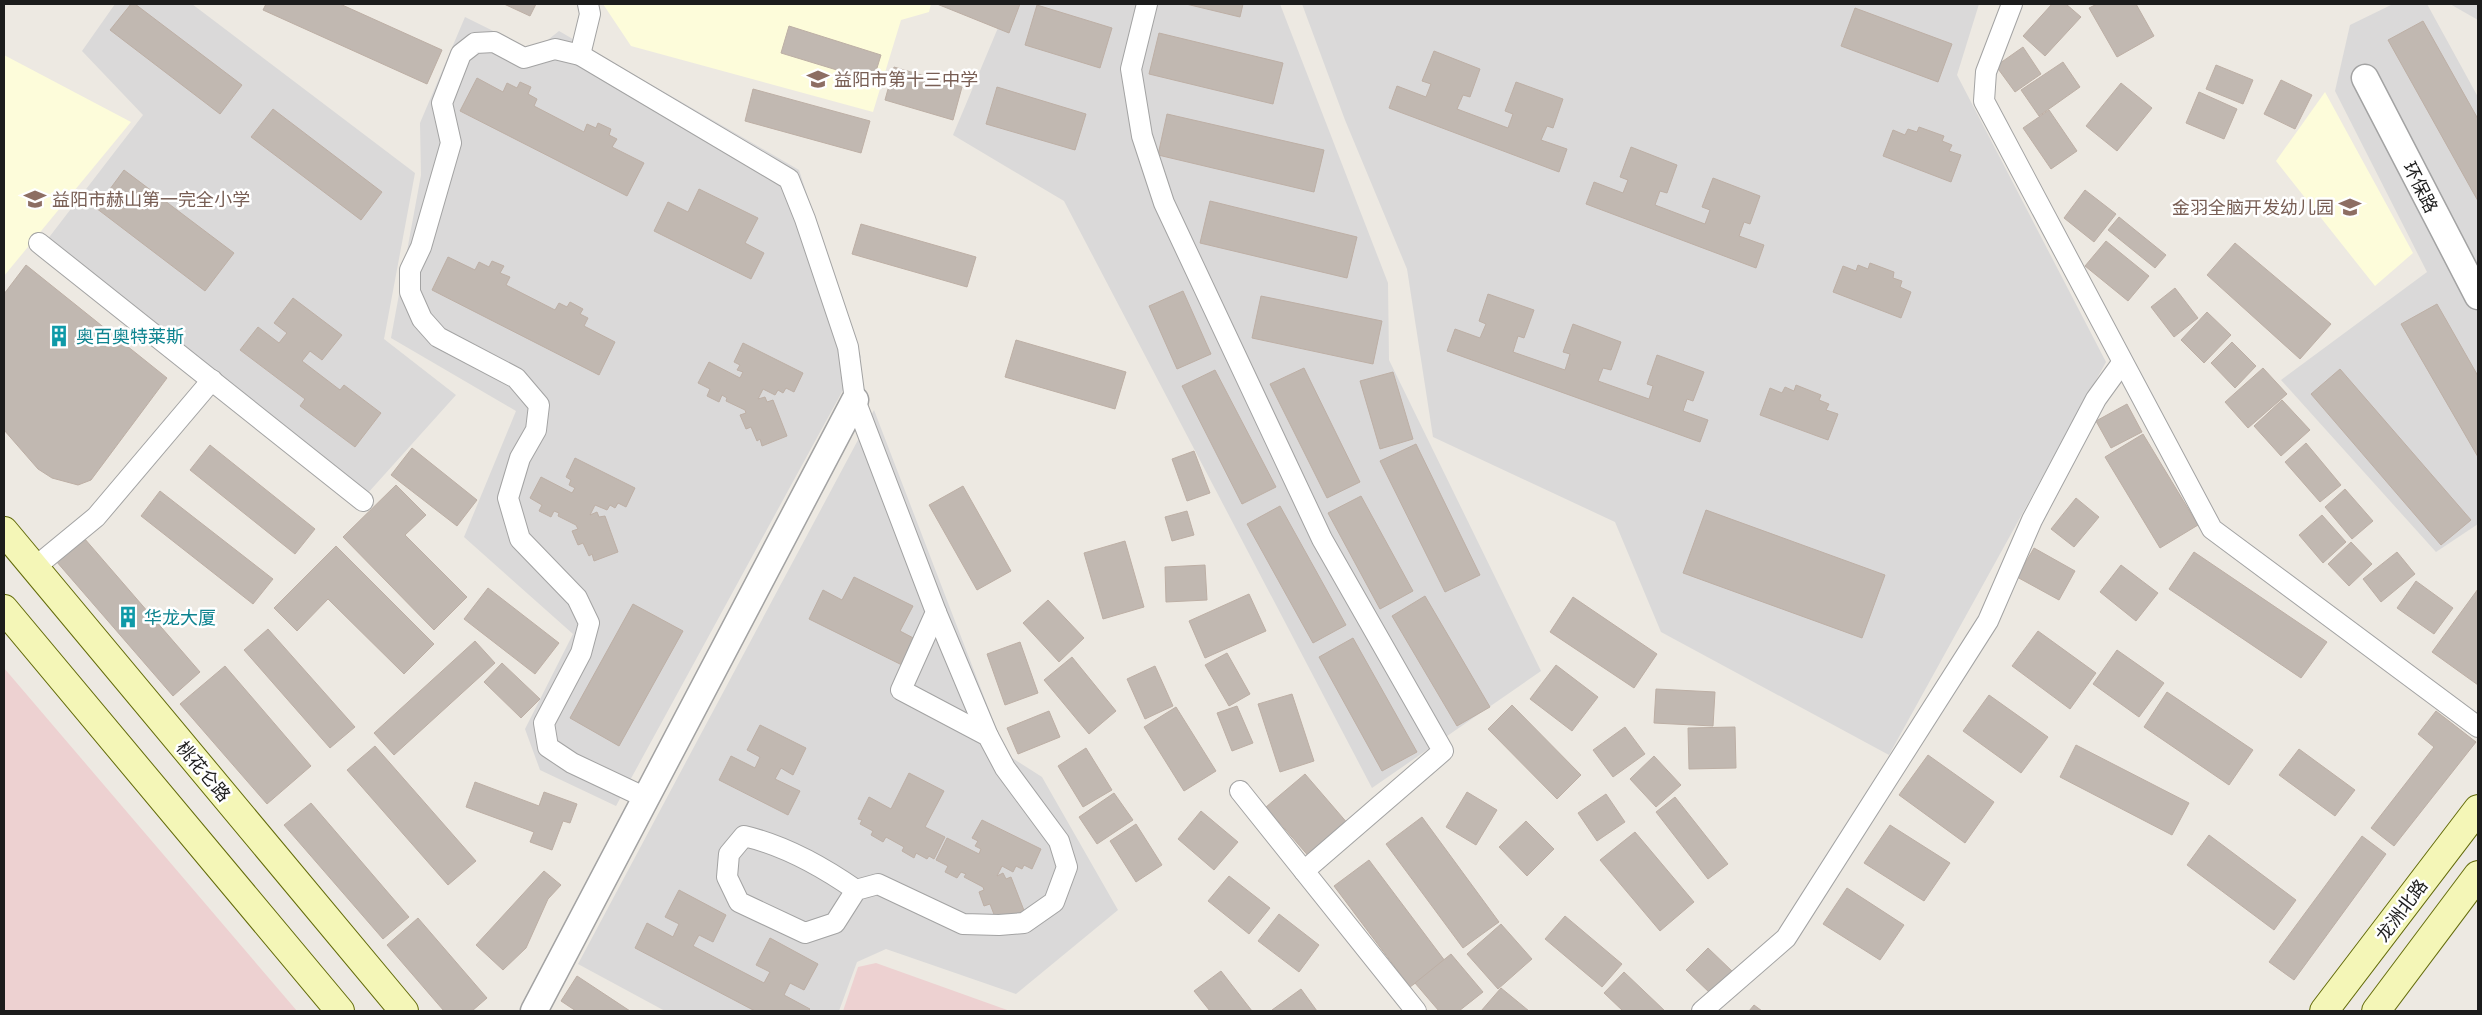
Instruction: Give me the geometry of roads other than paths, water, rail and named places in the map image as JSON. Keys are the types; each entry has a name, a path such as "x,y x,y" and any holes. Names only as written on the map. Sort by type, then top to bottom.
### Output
{"main road":[{"name":"桃花仑路","path":"4,531 404,1011"},
{"path":"4,608 340,1011"},
{"name":"龙洲北路","path":"2324,1011 2478,809"},
{"path":"2376,1011 2478,875"}],"street":[{"path":"580,55 590,14 588,4"},
{"path":"1147,4 1131,70 1142,136 1164,203 1322,539 1443,751 1304,872"},
{"path":"2012,4 1986,72 1984,101 2122,364 2212,529 2478,727"},
{"path":"646,798 572,763 548,747 544,723 581,654 590,623 577,598 520,539 508,498 520,458 536,430 539,406 516,378 438,336 422,319 410,292 410,270 421,247 451,142 442,102 461,54 475,43 494,42 524,58 555,49 580,55 789,179 805,219 848,347 855,400 936,612 988,736 1005,768 1059,841 1067,867 1054,902 1024,923 999,925 964,924 878,884 856,890 835,923 805,933 739,902 727,877 729,854 744,836 766,840 838,877 856,890"},
{"name":"环保路","path":"2365,78 2478,296"},
{"path":"39,243 363,501"},
{"path":"1702,1011 1786,938 1988,621 2032,520 2096,399 2122,364"},
{"path":"34,568 96,517 212,380"},
{"path":"534,1011 855,400"},
{"path":"936,612 901,690 988,736"},
{"path":"1240,791 1416,1011"}],"place":[{"name":"益阳市第十三中学","path":"818,79"},
{"name":"益阳市赫山第一完全小学","path":"35,199"},
{"name":"金羽全脑开发幼儿园","path":"2350,207"},
{"name":"奥百奥特莱斯","path":"59,336"},
{"name":"华龙大厦","path":"128,617"}]}
